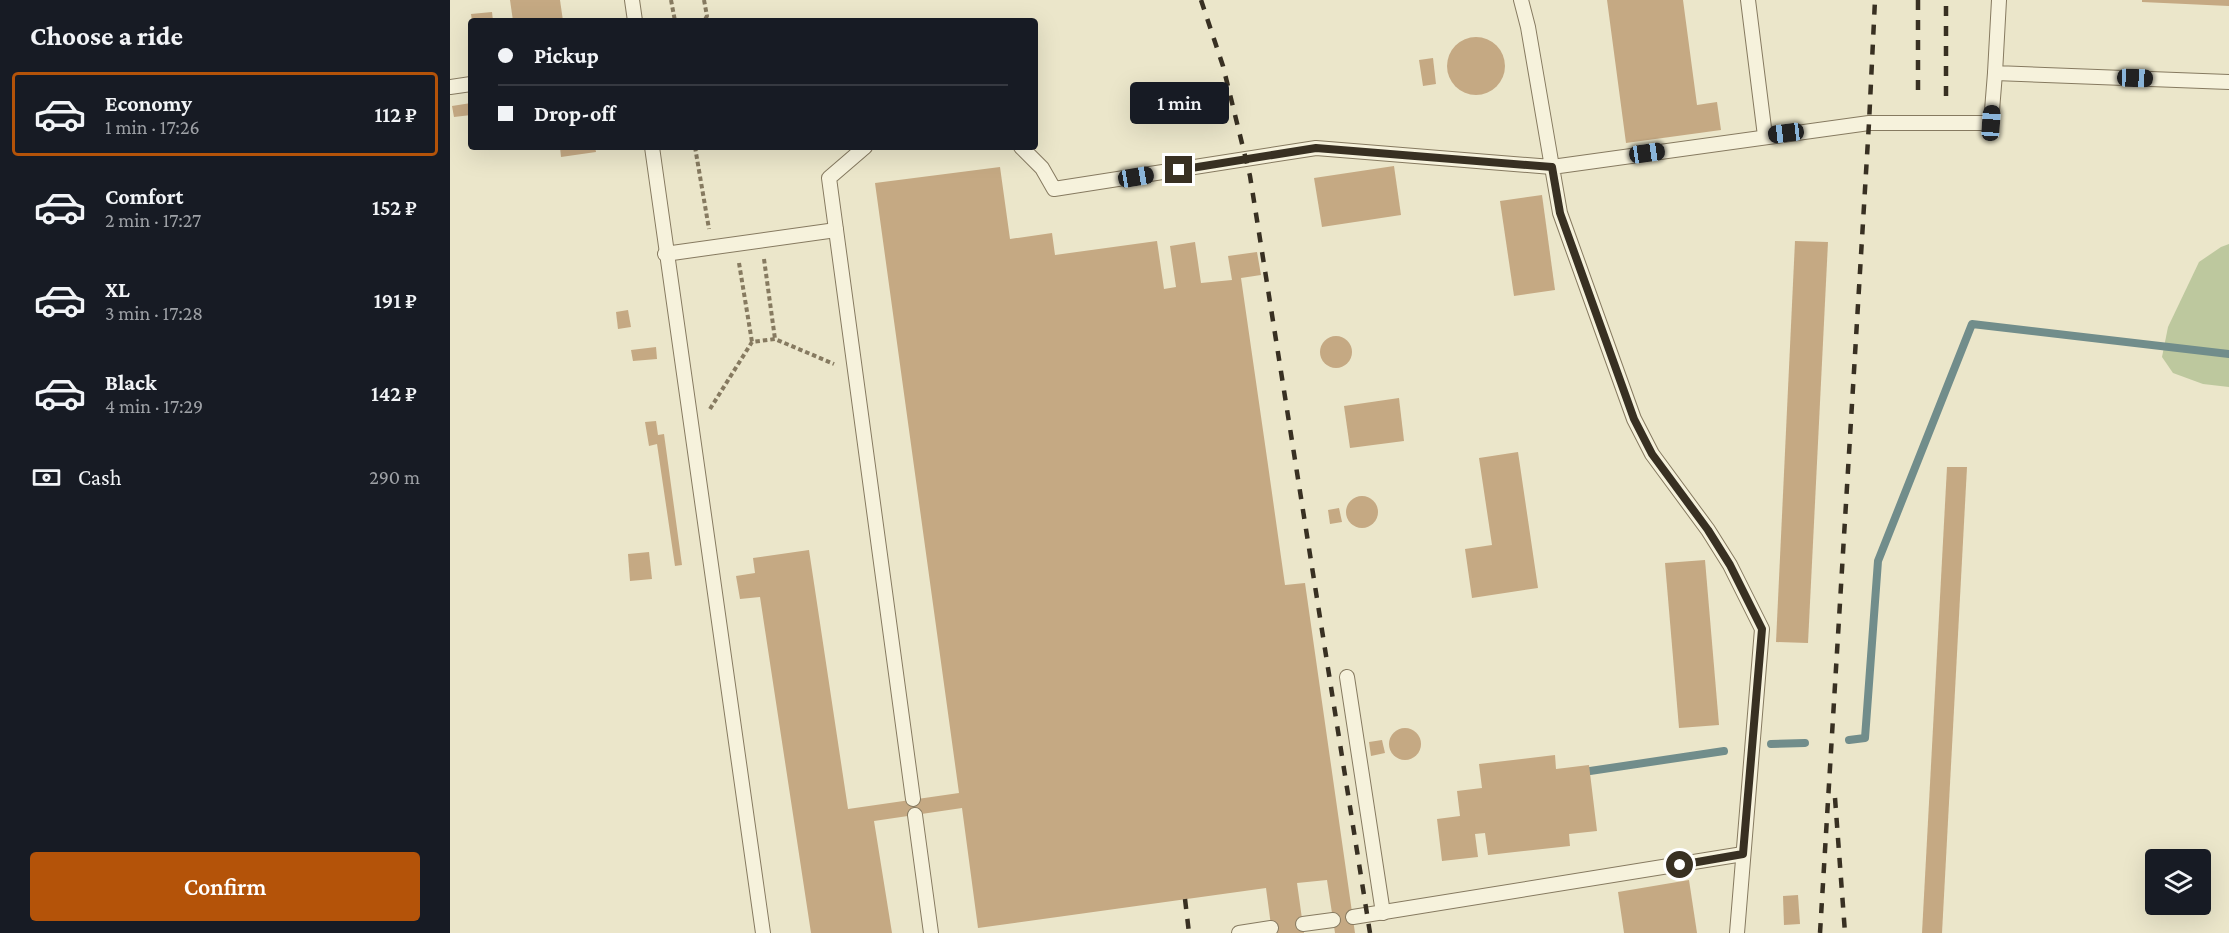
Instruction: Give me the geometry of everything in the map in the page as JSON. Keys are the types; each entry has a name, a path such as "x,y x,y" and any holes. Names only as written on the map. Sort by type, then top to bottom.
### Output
{"lane":[{"path":"632,0 635,18"},
{"path":"1521,0 1528,27 1560,213 1634,419 1652,454 1708,530 1730,565 1762,629 1737,933"},
{"path":"1748,0 1765,136"},
{"path":"1024,150 1042,168 1054,189 1316,148 1552,167 1869,123 1991,123 1999,0"},
{"path":"1995,73 2229,82"},
{"path":"450,87 468,84"},
{"path":"652,150 665,254 763,933"},
{"path":"862,150 829,178 913,799"},
{"path":"665,254 836,230"},
{"path":"1347,677 1383,913"},
{"path":"915,815 931,933"},
{"path":"1353,917 1743,854"},
{"path":"1303,924 1333,920"},
{"path":"1239,933 1271,928"}],"path":[{"path":"671,0 674,18"},
{"path":"704,0 706,18"},
{"path":"696,150 712,247"},
{"path":"762,240 775,339"},
{"path":"693,438 752,342 736,244"},
{"path":"752,342 775,339 855,373"}],"green space":[{"path":"2229,244 2229,387 2203,384 2173,373 2162,357 2168,327 2199,262"}],"building":[{"path":"510,0 560,0 563,18 513,18"},
{"path":"1607,0 1683,0 1697,105 1717,102 1721,130 1626,143"},
{"path":"2142,0 2229,0 2229,6 2142,2"},
{"path":"492,12 493,18 472,18 471,14"},
{"path":"1470,37 1482,37 1497,45 1505,60 1505,72 1497,87 1482,95 1470,95 1455,87 1447,72 1447,60 1455,45"},
{"path":"1433,58 1436,84 1423,86 1419,60"},
{"path":"468,103 468,115 454,117 452,106"},
{"path":"560,150 596,150 596,152 561,157"},
{"path":"1394,166 1401,215 1322,227 1314,178"},
{"path":"1000,167 1010,239 1052,233 1055,255 1157,241 1164,289 1176,287 1170,246 1195,242 1201,283 1232,280 1228,256 1257,252 1261,275 1241,278 1285,585 1305,583 1355,933 1335,933 1327,880 1297,883 1304,933 1272,933 1266,888 978,928 962,808 874,821 892,933 811,933 760,597 740,599 736,576 755,573 753,558 809,550 848,809 959,793 875,183"},
{"path":"1542,195 1555,290 1514,296 1500,201"},
{"path":"1795,241 1828,242 1808,643 1776,642"},
{"path":"628,310 631,327 618,329 616,312"},
{"path":"1336,336 1347,341 1352,352 1347,363 1336,368 1325,363 1320,352 1325,341"},
{"path":"656,347 657,359 633,361 631,350"},
{"path":"1399,398 1404,441 1350,448 1344,406"},
{"path":"656,421 658,435 664,434 682,565 675,566 657,444 649,446 645,422"},
{"path":"1518,452 1538,588 1472,598 1465,549 1492,545 1479,458"},
{"path":"1947,467 1967,467 1942,933 1922,933"},
{"path":"1362,496 1373,501 1378,512 1373,523 1362,528 1351,523 1346,512 1351,501"},
{"path":"1339,508 1342,522 1330,524 1328,510"},
{"path":"649,552 652,579 630,581 628,554"},
{"path":"1705,560 1719,725 1679,728 1665,563"},
{"path":"1405,728 1416,733 1421,744 1416,755 1405,760 1394,755 1389,744 1394,733"},
{"path":"1382,740 1385,753 1371,756 1369,742"},
{"path":"1555,755 1556,769 1589,765 1597,831 1569,834 1570,846 1488,855 1485,833 1475,834 1478,857 1442,861 1437,819 1460,816 1457,791 1482,788 1479,764"},
{"path":"1689,880 1697,933 1624,933 1618,892"},
{"path":"1798,895 1800,924 1784,925 1783,896"}],"waterway":[{"path":"1849,740 1865,738 1878,561 1972,324 2229,354"},
{"path":"1771,744 1805,743"},
{"path":"1590,771 1724,751"}],"railway":[{"path":"1201,0 1223,66 1250,176 1370,933"},
{"path":"1820,933 1875,0"},
{"path":"1918,0 1918,98"},
{"path":"1946,0 1946,96"},
{"path":"1835,798 1845,933"},
{"path":"1185,899 1189,933"}],"route":[{"path":"1179,170 1316,148 1552,167 1560,213 1634,419 1652,454 1674,487 1708,530 1730,565 1762,629 1743,854 1680,865"}]}
